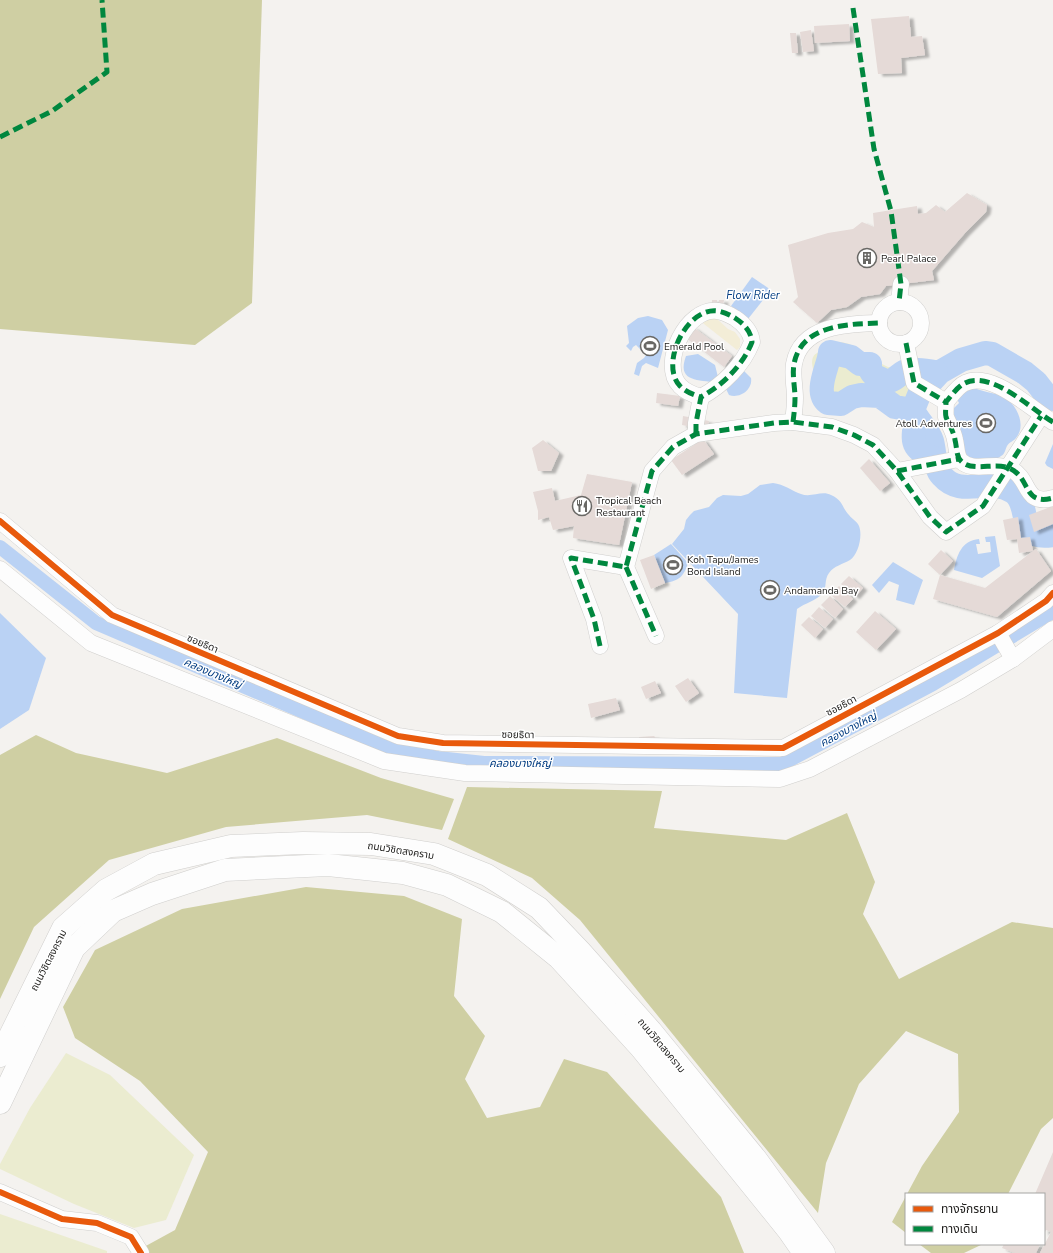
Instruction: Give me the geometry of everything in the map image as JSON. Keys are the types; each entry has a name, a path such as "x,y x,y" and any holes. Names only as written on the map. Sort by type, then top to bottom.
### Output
{"main road":[{"name":"ถนนวิชิตสงคราม","path":"0,1056 63,928 106,890 154,864 231,846 303,843 371,844 434,854 487,876 539,908 575,945 651,1031 756,1159 824,1253"},
{"name":"ถนนวิชิตสงคราม","path":"0,1103 74,948 113,911 152,894 225,870 328,865 403,873 447,885 502,912 559,958 641,1048 769,1206 804,1253"}],"street":[{"path":"899,302 901,284"},
{"path":"899,302 912,306 920,317 919,331 916,337 906,345 890,342 881,332 879,323 882,312 886,307 899,302"},
{"path":"696,434 696,423 702,397 717,389 749,351 752,342 747,328 736,319 717,311 705,312 692,321 682,332 672,360 672,372 679,386 689,393 702,397"},
{"path":"793,422 795,398 794,365 798,350 810,336 818,332 837,327 879,323"},
{"path":"906,345 914,383 943,401 946,416 955,439 955,460"},
{"path":"656,636 626,567 652,471 673,447 696,434 720,430 793,422 832,427 854,435 873,445 902,470 930,516 946,532 983,506 1007,471 1047,419 1020,398 1002,388 979,381 965,383 943,401"},
{"path":"902,470 955,460 965,464 977,466 995,465 1007,471 1018,474 1031,496 1043,501 1053,498"},
{"name":"ซอยธิดา","path":"0,521 112,616 398,736 443,743 783,748 998,633 1046,601 1053,593"},
{"path":"600,646 594,619 571,558 626,567"},
{"path":"0,569 91,643 384,761 465,773 780,779 810,769 961,690 1012,659 1053,629"},
{"path":"998,633 1012,659"},
{"path":"0,1192 62,1219 97,1223 131,1237 141,1253"}],"green space":[{"path":"0,0 262,0 252,303 195,345 0,329"},
{"path":"836,342 852,345 864,355 870,364 878,362 888,367 940,372 919,395 913,410 895,407 880,396 869,399 852,409 833,412 825,411 818,403 822,387 813,369 812,363 816,354 821,352 830,352"},
{"path":"36,735 76,753 167,773 277,738 381,778 454,799 442,830 367,815 226,827 109,860 34,927 0,999 0,755"},
{"path":"467,787 662,791 654,828 786,840 847,813 875,882 863,914 899,979 1012,922 1053,928 1053,1118 1041,1129 1009,1193 908,1193 922,1166 959,1112 958,1054 906,1031 859,1084 826,1163 818,1213 580,920 532,878 448,839"},
{"path":"306,887 404,896 462,919 454,996 485,1036 465,1079 487,1118 540,1107 564,1059 607,1072 721,1197 744,1253 133,1253 175,1230 208,1152 140,1081 75,1038 63,1007 95,950 182,909"},
{"path":"66,1053 110,1075 194,1155 166,1220 134,1228 74,1204 0,1169 0,1164 30,1108"},
{"path":"905,1198 905,1232 892,1222"},
{"path":"0,1214 107,1251 107,1253 0,1253"},
{"path":"920,1245 981,1245 964,1253 931,1253"}],"sand":[{"path":"716,318 728,329 735,332 740,339 740,347 737,350 699,320"}],"water":[{"name":"Flow Rider","path":"752,277 771,290 748,319 731,306"},
{"name":"Emerald Pool","path":"648,316 662,320 668,330 658,368 646,363 642,366 639,376 634,374 637,363 646,355 636,345 631,351 626,346 629,343 627,326 638,318"},
{"path":"698,354 715,365 718,377 713,382 694,379 686,374 684,364 686,356"},
{"path":"744,371 751,378 748,390 741,395 729,395 726,389"},
{"name":"Atoll Adventures","path":"974,388 1004,397 1012,403 1020,418 1019,433 1008,445 1003,454 994,460 974,461 967,457 963,449 952,410 959,403 957,399 965,392"},
{"path":"1053,444 1053,469 1045,463"},
{"name":"Andamanda Bay","path":"773,483 805,495 824,493 835,497 858,524 860,530 859,545 853,558 836,567 829,573 823,593 797,609 787,698 734,693 738,614 672,544 684,529 686,520 694,511 709,507 717,498 723,495 741,496 748,494 760,485"},
{"path":"995,536 1000,566 982,578 954,570 958,554 964,546 973,540 979,539 980,544 976,544 978,554 991,552 990,542 986,542 985,537"},
{"name":"Koh Tapu/James Bond Island","path":"671,544 688,563 683,575 674,581 665,583 654,555"},
{"path":"893,562 923,580 914,605 896,600 899,585 889,581 879,593 872,585"},
{"path":"0,613 46,658 29,710 0,729"}],"building":[{"path":"909,16 911,37 922,36 925,55 901,58 902,73 878,74 871,19"},
{"path":"849,24 850,41 815,43 814,26"},
{"path":"811,30 814,51 803,52 800,32"},
{"path":"790,33 796,33 798,53 792,53"},
{"name":"Pearl Palace","path":"967,193 987,205 986,212 965,233 932,271 934,280 886,286 880,294 861,297 847,307 831,310 817,323 793,302 798,297 788,245 828,233 853,229 862,222 874,227 873,213 917,206 918,214 926,213 936,205 945,212"},
{"path":"712,300 717,300 717,305 712,305"},
{"path":"719,300 724,300 723,305 719,305"},
{"path":"693,327 732,356 724,367 685,337"},
{"path":"657,393 680,396 678,406 656,403"},
{"path":"683,416 709,421 707,430 682,425"},
{"path":"703,439 714,454 682,475 671,460"},
{"path":"543,440 559,453 551,471 538,471 532,448"},
{"path":"869,459 890,483 880,491 860,468"},
{"name":"Tropical Beach Restaurant","path":"587,474 632,482 619,545 573,538 574,526 553,530 549,517 538,520 538,511 533,492 552,488 555,501 581,495"},
{"path":"1053,506 1053,524 1034,532 1029,515"},
{"path":"1018,517 1021,538 1030,537 1033,551 1019,553 1017,539 1007,540 1003,520"},
{"path":"1036,549 1051,571 997,617 933,599 940,575 985,588"},
{"path":"941,550 953,561 940,575 928,564"},
{"path":"654,555 665,583 651,589 640,560"},
{"path":"849,576 863,588 855,597 841,584"},
{"path":"839,586 853,599 845,607 831,595"},
{"path":"830,596 843,609 835,618 821,605"},
{"path":"819,607 833,619 825,628 811,616"},
{"path":"875,611 896,629 876,650 856,632"},
{"path":"809,617 823,629 815,638 801,625"},
{"path":"688,678 699,693 686,702 675,686"},
{"path":"655,681 661,693 646,699 641,687"},
{"path":"616,698 620,710 591,718 588,704"},
{"path":"654,736 660,742 639,741 639,737"},
{"path":"1053,1152 1053,1253 1040,1253 1051,1232 1046,1230 1045,1232 1045,1193 1035,1193"},
{"path":"1004,1245 1040,1245 1036,1253 1015,1253 1002,1248"}],"waterway":[{"path":"913,410 895,407 880,396 861,395 852,397 841,404 828,403 824,398 822,386 830,352 851,357 860,364 870,364 872,373 875,376 888,381 892,380 901,373 910,370 936,372"},
{"path":"1053,399 1047,396 1036,382 1025,373 992,354 985,353 961,360 940,372 919,395 913,410 932,441 937,469 942,476 950,483 958,486 994,486 1013,492 1019,498 1022,505 1028,528 1033,533 1041,536 1053,535"},
{"path":"917,418 914,433 915,444 922,452 936,459"},
{"name":"คลองบางใหญ่","path":"0,547 96,623 390,749 438,758 484,763 782,764 933,684 1049,614 1053,609"}],"marked path":[{"path":"0,137 52,111 107,72 102,0"},
{"path":"853,8 874,149 891,211 901,284 899,302"},
{"path":"696,434 696,423 701,397 717,387 731,374 743,359 752,342 749,331 744,325 733,317 720,311 707,312 696,318 687,327 680,338 675,351 673,364 674,376 682,388 701,397"},
{"path":"793,422 795,401 793,372 794,364 798,351 806,341 827,329 853,324 879,323"},
{"path":"906,343 914,383 946,402"},
{"path":"1053,422 1011,393 999,386 987,382 976,380 962,384 946,402 946,417 954,434 957,454 961,461 978,467 999,466 1011,469 1022,479 1032,495 1043,499 1053,498"},
{"path":"600,646 594,619 571,558 626,567 652,471 673,447 696,434 774,423 793,422 832,427 854,435 873,445 897,471 930,517 946,532 983,506 1041,416"},
{"path":"897,471 959,459"},
{"path":"626,567 656,636"}],"cycle path":[{"path":"0,521 112,615 398,736 443,743 783,748 998,633 1046,601 1053,593"},
{"path":"0,1192 62,1219 97,1223 131,1237 141,1253"}],"place":[{"name":"Pearl Palace","path":"867,258"},
{"name":"Emerald Pool","path":"650,346"},
{"name":"Atoll Adventures","path":"986,423"},
{"name":"Tropical Beach Restaurant","path":"582,506"},
{"name":"Koh Tapu/James Bond Island","path":"673,565"},
{"name":"Andamanda Bay","path":"770,590"}]}
